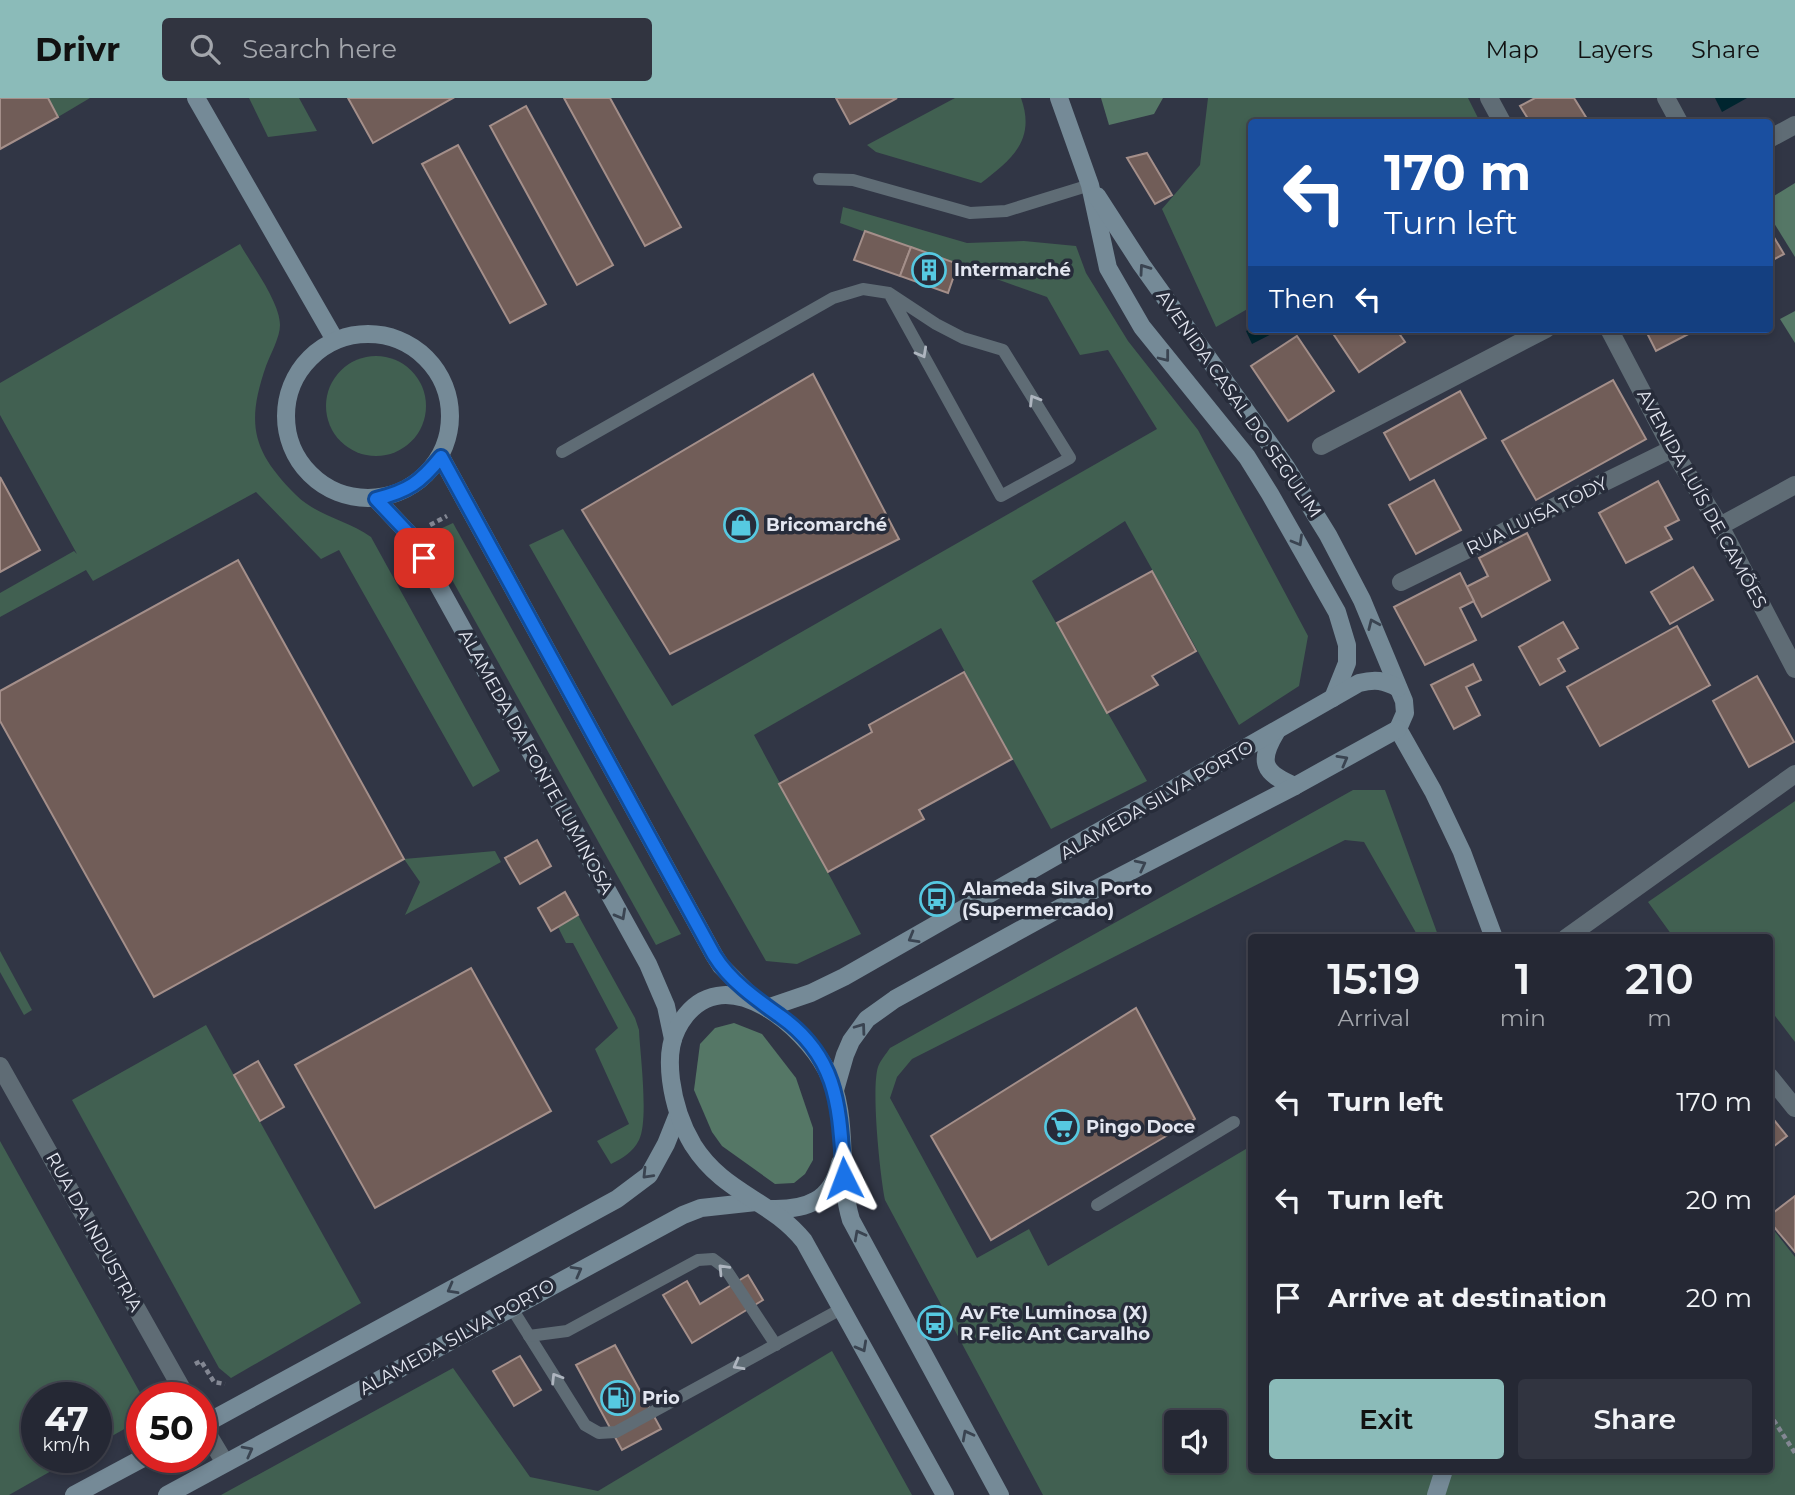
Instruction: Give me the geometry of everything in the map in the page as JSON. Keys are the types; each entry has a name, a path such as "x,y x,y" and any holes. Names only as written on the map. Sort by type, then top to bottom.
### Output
{"main road":[{"path":"196,98 335,340"},
{"name":"AVENIDA CASAL DO SEGULIM","path":"1059,98 1090,185 1108,268 1135,315 1178,373 1247,457 1337,612 1348,645 1345,673 1334,698"},
{"name":"AVENIDA CASAL DO SEGULIM","path":"1090,185 1141,264 1286,467 1328,535 1362,600 1404,701 1405,713 1398,729"},
{"path":"364,333 394,338 421,352 441,375 450,402 450,430 441,457 424,478 402,492 376,499 347,497 320,484 300,463 288,436 286,407 293,379 311,356 335,340 364,333"},
{"name":"ALAMEDA DA FONTE LUMINOSA","path":"441,457 720,966 763,1006"},
{"name":"ALAMEDA DA FONTE LUMINOSA","path":"376,499 411,536 648,964 662,993 673,1038"},
{"name":"ALAMEDA SILVA PORTO","path":"763,1006 811,993 844,977 1359,683 1374,679 1398,688"},
{"path":"835,1090 851,1041 867,1019 895,999 1069,903 1295,786 1398,729 1433,791 1456,840 1492,934"},
{"path":"1276,732 1264,759 1274,776 1295,786"},
{"name":"ALAMEDA DA FONTE LUMINOSA","path":"945,1495 804,1241 791,1226 730,1186 710,1168 692,1144 678,1114 670,1073 670,1051 681,1022 702,1002 728,995 763,1006 782,1017 814,1050 827,1070 835,1090 842,1131 846,1203 851,1220 1000,1495"},
{"path":"217,1417 617,1199 649,1175 678,1114"},
{"name":"ALAMEDA DA FONTE LUMINOSA","path":"763,1206 806,1206 822,1197 837,1175 842,1153"},
{"name":"ALAMEDA SILVA PORTO","path":"166,1495 683,1215 701,1208 763,1206"},
{"path":"74,1495 126,1467"},
{"path":"1436,1495 1443,1473"}],"street":[{"path":"1489,98 1500,119"},
{"path":"1666,98 1677,119"},
{"path":"1773,136 1795,125"},
{"path":"1321,446 1538,333"},
{"name":"AVENIDA LUÍS DE CAMÕES","path":"1611,333 1672,449 1720,526 1795,669"},
{"name":"RUA LUISA TODY","path":"1401,582 1672,449"},
{"path":"1720,526 1795,485"},
{"path":"1572,934 1795,774"},
{"name":"RUA DA INDUSTRIA","path":"0,1066 178,1382"},
{"path":"1773,1081 1795,1108"},
{"path":"217,1450 225,1463"}],"lane":[{"path":"819,179 853,180 970,213 1006,211 1090,185"},
{"path":"562,452 833,298 863,289 889,293 963,338 1003,349 1070,458 1001,496 889,293"},
{"path":"1097,1205 1234,1122"},
{"path":"529,1336 568,1331 698,1260 713,1259 725,1268 776,1345"},
{"path":"511,1307 585,1425 599,1433 616,1432 841,1309"}],"path":[{"path":"411,536 466,505"},
{"path":"1773,1419 1795,1453"}],"green space":[{"path":"48,98 90,98 58,117"},
{"path":"249,98 299,98 317,131 268,137"},
{"path":"955,98 1021,98 1025,113 1023,137 1011,157 981,183 876,152 867,145"},
{"path":"1101,98 1163,98 1154,114 1109,125"},
{"path":"1208,98 1468,98 1478,119 1248,119 1248,309 1216,327 1162,209 1200,165"},
{"path":"1795,183 1795,257 1773,221 1773,197"},
{"path":"843,207 967,243 1024,241 1076,246 1086,273 1128,341 1198,430 1308,636 1299,686 1239,725 1125,521 1032,581 1147,781 1051,829 941,628 754,735 861,934 797,964 766,961 529,545 563,529 672,706 1157,429 1108,350 1080,355 1047,297 840,223"},
{"path":"240,244 275,305 280,325 256,404 255,421 262,450 281,479 304,502 371,537 500,771 473,787 339,550 321,559 256,492 93,581 86,570 0,617 0,593 74,551 77,554 0,415 0,383"},
{"path":"1795,311 1795,343 1780,319"},
{"path":"376,356 395,360 411,371 422,387 426,406 422,425 411,441 395,452 376,456 357,452 341,441 330,425 326,406 330,387 341,371 357,360"},
{"path":"453,523 681,934 656,945 427,535"},
{"path":"1353,790 1385,790 1438,934 1417,934 1364,842 1345,840 912,1059 897,1077 890,1098 977,1258 1029,1229 1048,1266 1248,1148 1248,1473 1773,1473 1773,1229 1795,1257 1795,1495 1043,1495 885,1200 875,1094 878,1067 890,1048"},
{"path":"1795,801 1795,1042 1773,1013 1773,934 1671,934 1648,902"},
{"path":"495,851 501,862 405,915 420,882 404,859"},
{"path":"578,915 639,1030 644,1103 642,1131 634,1148 611,1164 597,1141 629,1124 595,1049 618,1028 573,943 566,943 558,927"},
{"path":"0,951 32,1010 24,1015 0,972"},
{"path":"734,1023 762,1034 796,1078 813,1128 813,1160 805,1174 794,1183 775,1184 722,1146 712,1132 694,1090 700,1044 715,1028"},
{"path":"206,1025 361,1303 231,1378 219,1368 72,1100"},
{"path":"0,1141 134,1382 126,1382 126,1428 112,1436 112,1382 21,1382 21,1473 48,1473 9,1495 0,1495"},
{"path":"832,1351 912,1495 221,1495 453,1368 530,1477 598,1491"}],"water":[{"path":"1715,98 1747,98 1722,112"},
{"path":"1248,330 1248,333 1273,333 1252,344 1246,331"}],"building":[{"path":"0,98 48,98 58,117 0,149"},
{"path":"348,98 453,98 373,143"},
{"path":"564,98 610,98 681,227 645,246"},
{"path":"836,98 897,98 850,124"},
{"path":"1535,98 1574,98 1587,119 1528,119 1520,106"},
{"path":"526,106 613,265 577,285 490,126"},
{"path":"458,145 546,304 510,323 422,164"},
{"path":"1147,153 1172,195 1155,204 1127,158"},
{"name":"Intermarché","path":"865,231 911,247 900,276 854,260"},
{"path":"1773,236 1784,254 1773,260"},
{"name":"Intermarché","path":"911,247 958,264 948,293 900,276"},
{"path":"1333,333 1399,333 1405,342 1359,372"},
{"path":"1647,333 1690,333 1656,351"},
{"path":"1297,336 1334,391 1288,421 1251,366"},
{"name":"Bricomarché","path":"813,374 899,539 670,654 582,510"},
{"path":"1613,380 1646,439 1536,500 1502,441"},
{"path":"1460,391 1486,438 1410,480 1384,433"},
{"path":"0,477 40,550 0,572"},
{"path":"1434,480 1461,530 1416,554 1389,505"},
{"path":"1658,481 1679,520 1665,527 1672,539 1626,563 1599,513"},
{"path":"1527,533 1550,580 1482,617 1466,587 1488,576 1479,558"},
{"path":"238,560 404,859 154,997 0,721 0,691"},
{"path":"1693,567 1713,600 1670,624 1651,592"},
{"path":"1152,571 1196,651 1152,676 1158,685 1107,713 1057,623"},
{"path":"1460,573 1474,601 1460,608 1476,640 1425,665 1394,607"},
{"path":"1563,622 1578,648 1558,659 1565,671 1540,685 1519,647"},
{"path":"1677,626 1710,685 1600,746 1567,687"},
{"path":"1473,664 1481,680 1466,687 1480,715 1454,729 1431,685"},
{"path":"964,672 1012,759 919,810 924,819 828,872 779,784 872,732 869,725"},
{"path":"1757,676 1794,742 1749,767 1713,701"},
{"path":"537,840 551,866 520,884 505,858"},
{"path":"565,892 578,915 551,931 538,908"},
{"path":"471,968 551,1111 375,1208 295,1065"},
{"name":"Pingo Doce","path":"1136,1008 1195,1119 991,1240 931,1136"},
{"path":"258,1061 284,1107 260,1121 234,1075"},
{"path":"1773,1119 1787,1136 1773,1147"},
{"path":"1795,1196 1795,1252 1773,1226 1773,1213"},
{"path":"748,1275 763,1300 692,1343 663,1295 687,1281 700,1304"},
{"path":"615,1345 661,1429 622,1450 576,1365"},
{"path":"520,1356 541,1390 514,1406 493,1371"}],"place":[{"name":"Intermarché","path":"929,270"},
{"name":"Bricomarché","path":"741,525"},
{"name":"Alameda Silva Porto (Supermercado)","path":"937,899"},
{"name":"Pingo Doce","path":"1062,1127"},
{"name":"Av Fte Luminosa (X) R Felic Ant Carvalho","path":"935,1323"},
{"name":"Prio","path":"618,1398"}],"route":[{"path":"424,558 411,536 376,499 402,492 424,478 441,457 720,966 760,1004 782,1017 800,1034 827,1070 839,1107 844,1178"}]}
